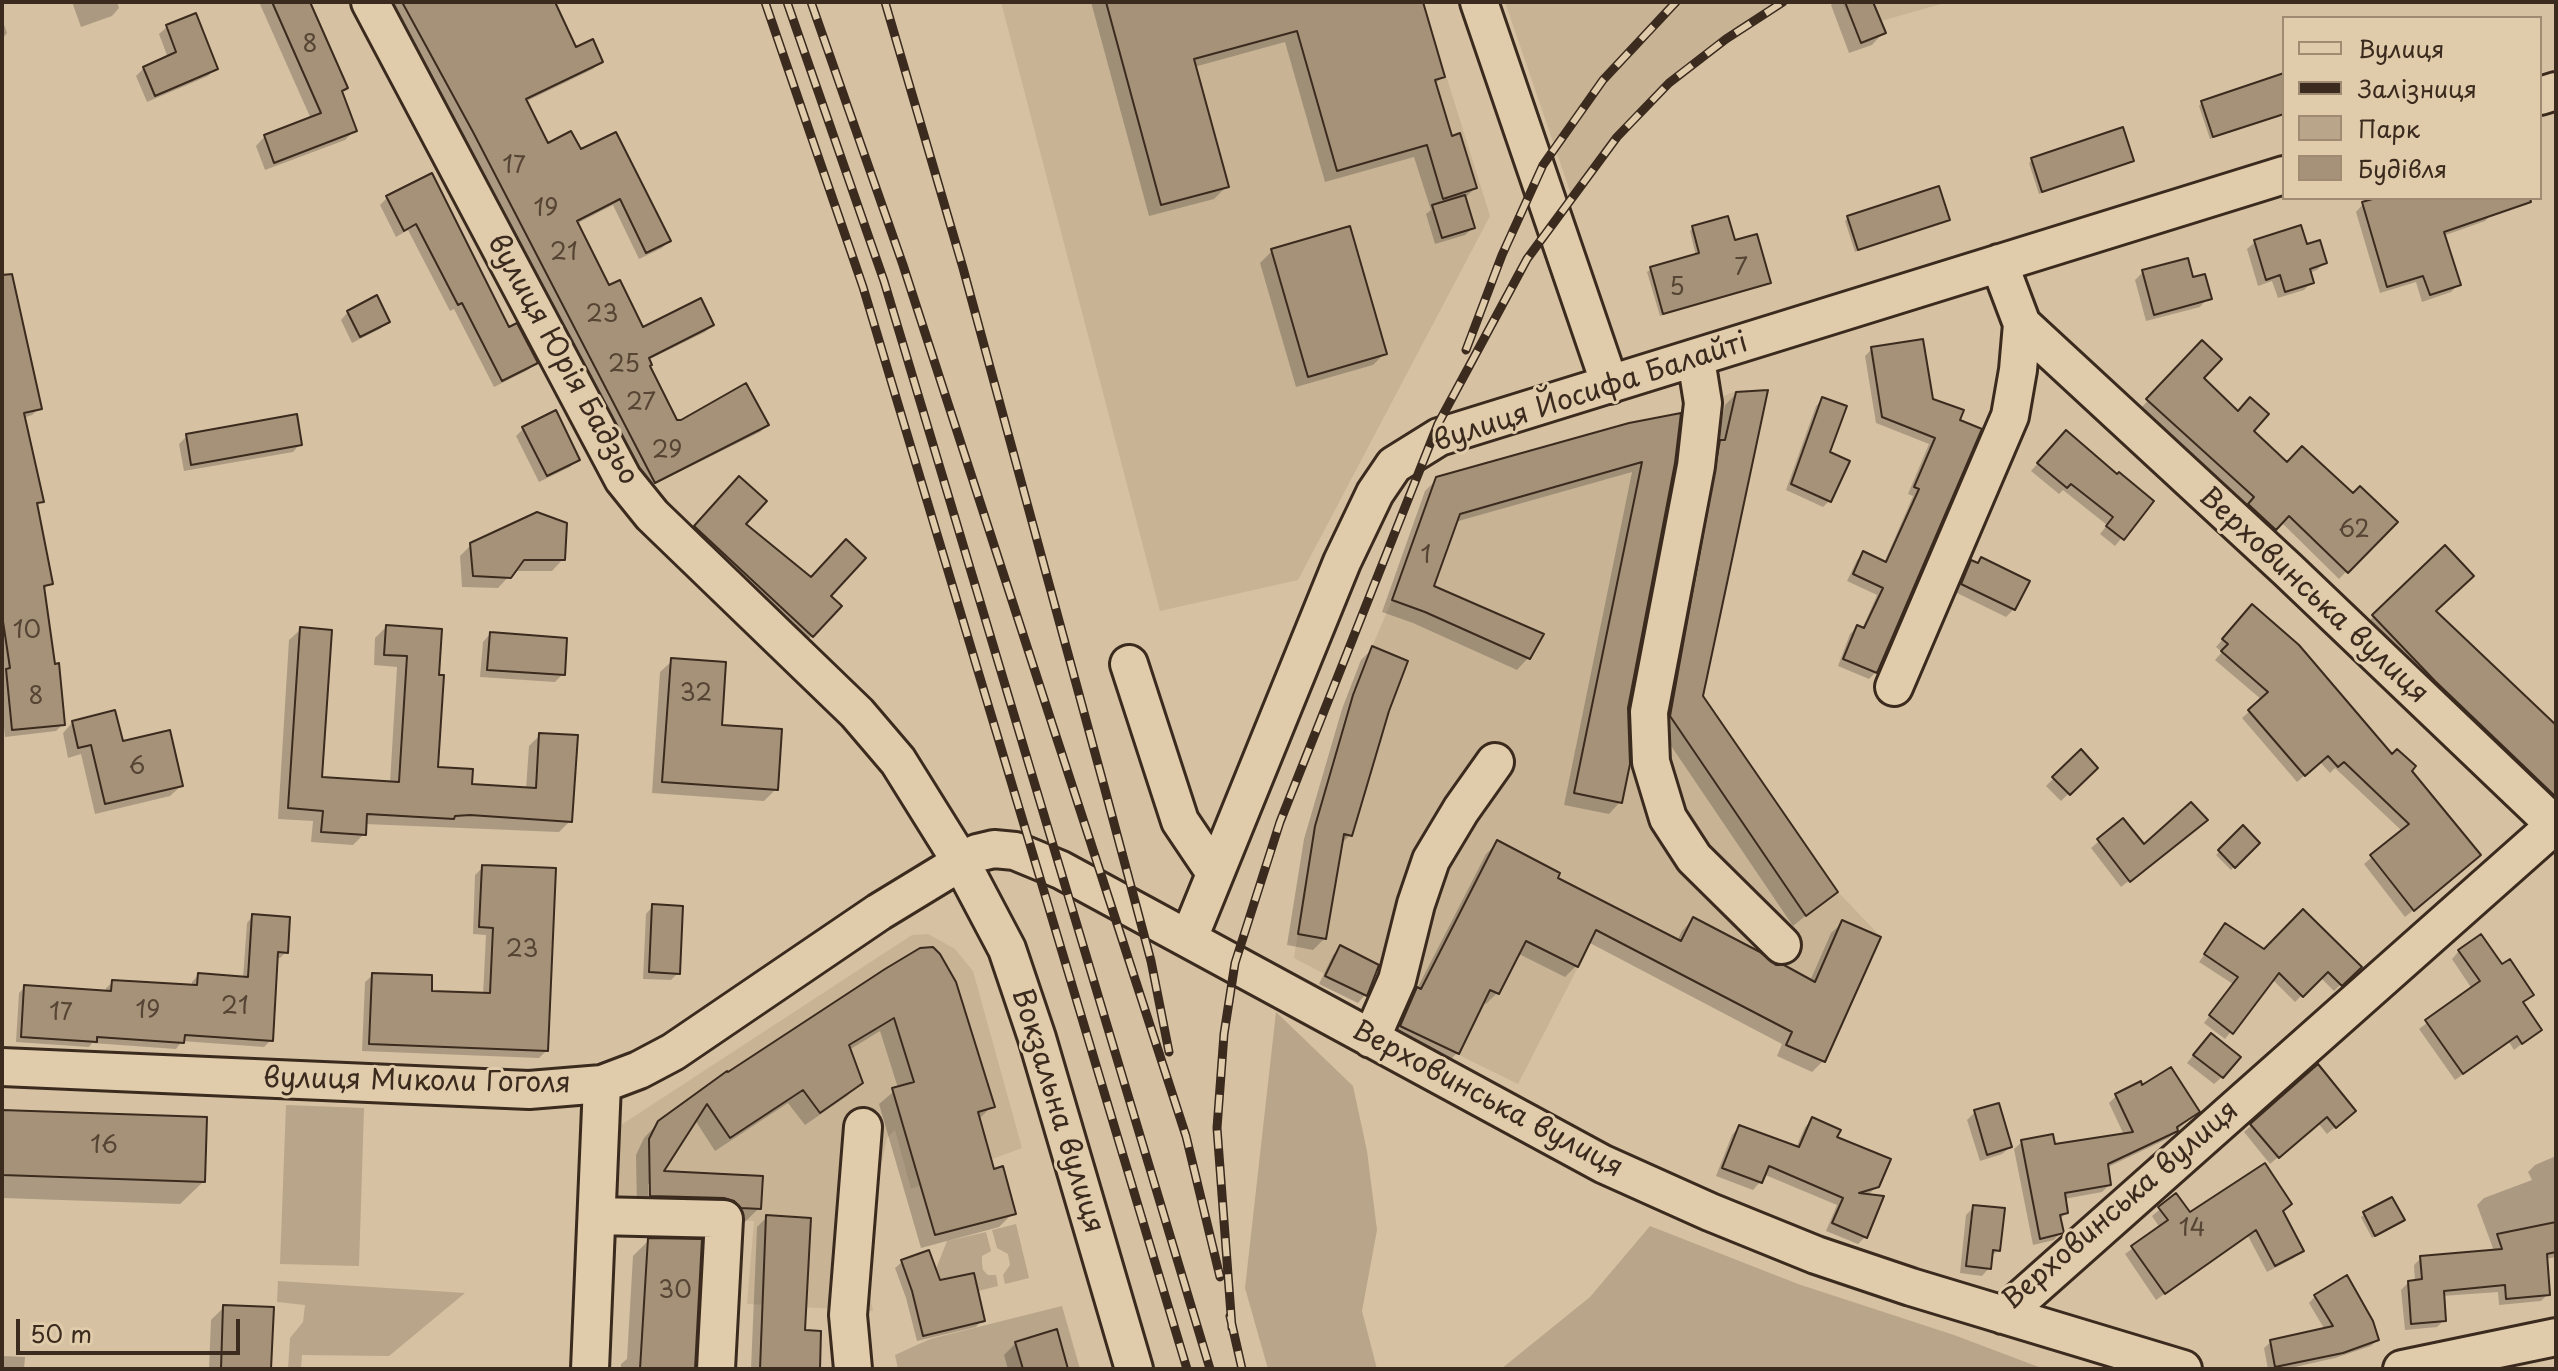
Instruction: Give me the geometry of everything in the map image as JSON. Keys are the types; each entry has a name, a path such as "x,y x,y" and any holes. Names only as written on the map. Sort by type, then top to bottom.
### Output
{"street":[{"name":"вулиця Юрія Бадзьо","path":"370,2 623,479 652,515 857,713 898,761 961,862"},
{"path":"1479,2 1610,385"},
{"name":"вулиця Йосифа Балайті","path":"1189,938 1342,562 1375,493 1394,465 1439,437 2282,176"},
{"name":"Верховинська вулиця","path":"1894,687 2010,416 2022,324 1999,263"},
{"name":"Верховинська вулиця","path":"961,862 977,853 994,849 1034,857 1603,1164 1816,1255 2003,1315 2555,825 2288,570 2022,324"},
{"path":"1696,359 1703,403 1696,466 1649,712 1651,762 1668,818 1694,858 1782,945"},
{"path":"1129,664 1180,821 1215,873"},
{"path":"1371,1039 1397,980 1416,904 1431,860 1495,762"},
{"name":"вулиця Миколи Гоголя","path":"2,1067 529,1090 602,1084 639,1070 673,1052 879,912 961,862"},
{"name":"Вокзальна вулиця","path":"961,862 1007,949 1037,1038 1134,1369"},
{"path":"590,1369 602,1084"},
{"path":"853,1369 848,1315 863,1127"},
{"path":"597,1216 724,1219 716,1369"},
{"path":"2003,1315 2183,1369"},
{"path":"2402,1369 2556,1337"}],"shaded area":[{"path":"1001,2 1423,2 1490,216 1298,580 1160,611"},
{"path":"1505,2 1783,2 1726,39 1669,83 1617,137 1572,197"},
{"path":"1842,2 1948,2 1881,21 1886,33 1861,43"},
{"path":"1768,390 1703,695 1838,892 1881,937 1825,1062 1786,1045 1791,1033 1597,930 1518,1084 1400,1026 1405,1016 1294,958 1315,826 1355,687 1392,600 1436,477 1629,423 1684,412 1736,391"},
{"path":"928,934 955,949 973,971 1022,1148 911,1189 895,1130 887,1138 862,1258 873,1311 747,1304 754,1221 613,1213 621,1125 912,935"}],"green space":[{"path":"1276,1012 1353,1086 1367,1151 1377,1230 1362,1311 1377,1369 1268,1369 1245,1288"},
{"path":"286,1105 364,1108 359,1266 280,1264"},
{"path":"1016,1224 1029,1278 1005,1284 1003,1275 1010,1265 1008,1254 997,1248 992,1230"},
{"path":"1650,1226 1798,1284 1954,1335 2044,1369 1501,1369 1590,1297"},
{"path":"986,1232 991,1251 982,1256 983,1270 988,1275 996,1275 998,1286 978,1291 973,1273 934,1280 913,1278 936,1269 947,1241"},
{"path":"278,1281 465,1293 389,1356 302,1355 301,1369 288,1369 290,1338 303,1322 305,1305 277,1302"},
{"path":"1062,1306 1080,1369 1068,1369 1056,1330 1015,1342 1023,1369 898,1369 895,1355 930,1339"}],"building":[{"path":"272,2 310,2 348,88 342,91 357,131 274,163 264,135 321,113"},
{"path":"402,2 555,2 576,47 593,39 603,62 526,99 548,143 571,131 581,149 616,132 671,241 646,253 620,199 577,221 609,285 620,280 643,327 701,298 714,325 649,358 677,420 746,383 769,425 655,483"},
{"path":"1106,2 1423,2 1445,77 1435,80 1452,136 1460,133 1477,188 1443,199 1427,145 1337,171 1297,31 1194,59 1229,187 1161,205"},
{"path":"1845,2 1873,2 1886,33 1861,43"},
{"path":"196,13 218,69 155,96 143,67 176,52 166,25"},
{"path":"2282,74 2282,115 2213,137 2201,101"},
{"path":"2123,127 2134,161 2042,192 2031,158"},
{"path":"432,173 509,327 517,323 538,363 502,381 416,224 404,231 386,196"},
{"path":"1939,186 1950,220 1858,250 1847,216"},
{"path":"1465,195 1475,228 1442,238 1432,205"},
{"path":"2362,202 2531,202 2444,232 2461,285 2430,295 2423,276 2387,287"},
{"path":"1728,216 1735,240 1757,234 1771,283 1663,314 1650,267 1699,253 1692,226"},
{"path":"2301,225 2307,244 2320,240 2327,263 2310,269 2314,283 2285,292 2280,275 2266,280 2254,240"},
{"path":"1350,226 1387,354 1308,377 1271,249"},
{"path":"2188,258 2193,277 2205,274 2212,299 2154,315 2142,270"},
{"path":"12,274 42,409 24,413 44,502 37,503 53,584 44,586 55,664 59,663 65,725 12,730 6,669 10,668 2,615 2,275"},
{"path":"377,295 390,322 360,337 347,311"},
{"path":"1923,339 1933,399 1964,410 1960,420 1982,429 1877,673 1843,659 1857,625 1864,628 1883,588 1853,574 1863,551 1886,562 1919,489 1914,487 1935,438 1882,417 1871,347"},
{"path":"2202,340 2222,359 2204,378 2238,411 2250,397 2269,414 2254,431 2287,462 2302,446 2353,493 2360,486 2398,522 2348,573 2289,516 2276,530 2248,504 2254,497 2146,399"},
{"path":"1768,390 1703,696 1838,892 1806,916 1670,716 1720,440 1725,440 1736,392"},
{"path":"1822,397 1847,406 1830,452 1850,461 1831,502 1791,484"},
{"path":"556,410 580,460 547,476 522,427"},
{"path":"1681,413 1675,463 1628,708 1630,764 1622,803 1574,793 1642,462 1460,514 1434,586 1544,634 1530,659 1392,600 1436,477 1629,423"},
{"path":"297,414 302,445 191,465 186,434"},
{"path":"2066,430 2154,501 2124,540 2106,526 2113,517 2071,484 2067,488 2037,463"},
{"path":"739,476 767,501 746,524 811,577 846,539 866,558 831,596 842,606 813,637 694,526"},
{"path":"537,512 567,523 565,560 524,560 511,578 473,576 470,543"},
{"path":"2445,545 2474,576 2436,611 2556,725 2556,797 2435,681 2372,615"},
{"path":"1981,557 2030,581 2015,610 1961,584 1971,560 1978,563"},
{"path":"2252,604 2299,645 2392,754 2397,749 2416,766 2412,771 2481,855 2414,911 2370,855 2409,824 2344,762 2338,767 2328,756 2305,776 2248,710 2268,692 2221,651 2228,644 2222,639"},
{"path":"386,625 442,629 439,675 444,675 438,767 473,769 472,784 536,788 539,733 578,735 572,822 470,815 455,816 454,819 367,814 366,835 321,832 323,811 288,808 300,627 332,630 322,777 399,782 407,656 384,655"},
{"path":"490,632 567,638 565,675 487,670"},
{"path":"1372,646 1408,661 1389,711 1352,836 1344,834 1326,939 1298,934 1315,826 1353,695"},
{"path":"671,658 726,662 722,725 782,729 778,790 662,782"},
{"path":"115,710 123,741 170,730 183,786 105,804 91,745 78,748 72,721"},
{"path":"2081,749 2098,768 2070,795 2052,777"},
{"path":"2191,802 2208,820 2130,882 2097,839 2123,818 2144,844"},
{"path":"2243,825 2260,843 2235,868 2218,850"},
{"path":"1497,840 1560,873 1558,878 1681,941 1693,917 1760,952 1776,965 1784,965 1815,982 1842,920 1881,937 1825,1062 1786,1045 1792,1032 1596,930 1578,967 1526,941 1499,994 1490,990 1459,1054 1400,1026 1417,987 1421,989"},
{"path":"482,865 556,868 548,1051 369,1044 372,973 432,975 432,991 490,993 493,928 479,927"},
{"path":"652,904 683,906 680,974 649,972"},
{"path":"2303,909 2362,967 2342,986 2328,972 2303,997 2279,973 2233,1034 2209,1015 2238,977 2204,954 2225,923 2264,949"},
{"path":"252,914 290,917 288,953 278,952 273,1041 185,1035 184,1043 97,1037 97,1042 21,1037 24,985 111,991 112,980 197,985 198,973 248,977"},
{"path":"2481,934 2502,964 2510,959 2534,995 2523,1002 2542,1030 2522,1044 2517,1036 2463,1074 2425,1020 2480,981 2458,950"},
{"path":"1340,945 1379,965 1367,996 1325,976"},
{"path":"933,947 956,982 995,1107 978,1112 994,1169 1003,1166 1016,1214 935,1235 892,1088 914,1082 894,1018 849,1045 863,1083 820,1113 803,1090 730,1138 707,1104 664,1171 763,1176 761,1209 741,1208 734,1201 724,1198 650,1196 649,1139 658,1121 727,1071 885,969 920,948"},
{"path":"2211,1033 2241,1057 2223,1078 2193,1055"},
{"path":"2318,1064 2356,1111 2336,1128 2327,1117 2279,1158 2250,1124"},
{"path":"2171,1067 2200,1112 2177,1127 2178,1131 2108,1164 2111,1185 2065,1193 2068,1213 2060,1215 2064,1233 2040,1239 2021,1140 2053,1134 2055,1144 2133,1132 2115,1094 2141,1081 2142,1085"},
{"path":"1999,1103 2012,1147 1987,1155 1974,1110"},
{"path":"2,1110 207,1117 205,1182 2,1175"},
{"path":"1812,1117 1841,1130 1837,1137 1891,1159 1879,1187 1859,1193 1884,1196 1867,1238 1832,1223 1843,1198 1769,1166 1762,1183 1722,1168 1739,1125 1799,1147"},
{"path":"2265,1163 2292,1204 2283,1211 2304,1251 2275,1266 2256,1230 2165,1294 2131,1246 2168,1220 2158,1207 2176,1193 2190,1212"},
{"path":"2392,1197 2405,1220 2375,1236 2363,1212"},
{"path":"1973,1205 2005,1208 2000,1251 1993,1250 1991,1269 1966,1266"},
{"path":"766,1215 811,1218 805,1330 821,1331 820,1369 760,1369"},
{"path":"2556,1222 2556,1252 2547,1254 2550,1295 2506,1299 2505,1285 2444,1291 2446,1321 2411,1324 2408,1281 2422,1279 2420,1256 2502,1249 2497,1234"},
{"path":"648,1238 702,1239 695,1369 640,1369"},
{"path":"929,1250 940,1280 974,1273 985,1321 923,1336 901,1260"},
{"path":"2347,1275 2373,1321 2379,1340 2343,1353 2275,1367 2270,1340 2333,1326 2314,1295"},
{"path":"223,1305 274,1307 271,1369 221,1369"},
{"path":"1057,1329 1068,1369 1023,1369 1015,1342"}],"railway":[{"path":"765,2 863,287 1187,1369"},
{"path":"787,2 884,281 1210,1369"},
{"path":"811,2 903,265 1186,1136 1220,1277"},
{"path":"885,2 963,268 1104,786 1151,961 1169,1052"},
{"path":"1466,350 1502,255 1543,165 1603,80 1676,2"},
{"path":"1232,1328 1217,1128 1224,1034 1235,963 1280,822 1438,424 1527,259 1617,137 1669,83 1726,39 1783,2"},
{"path":"1230,1316 1242,1369"}]}
